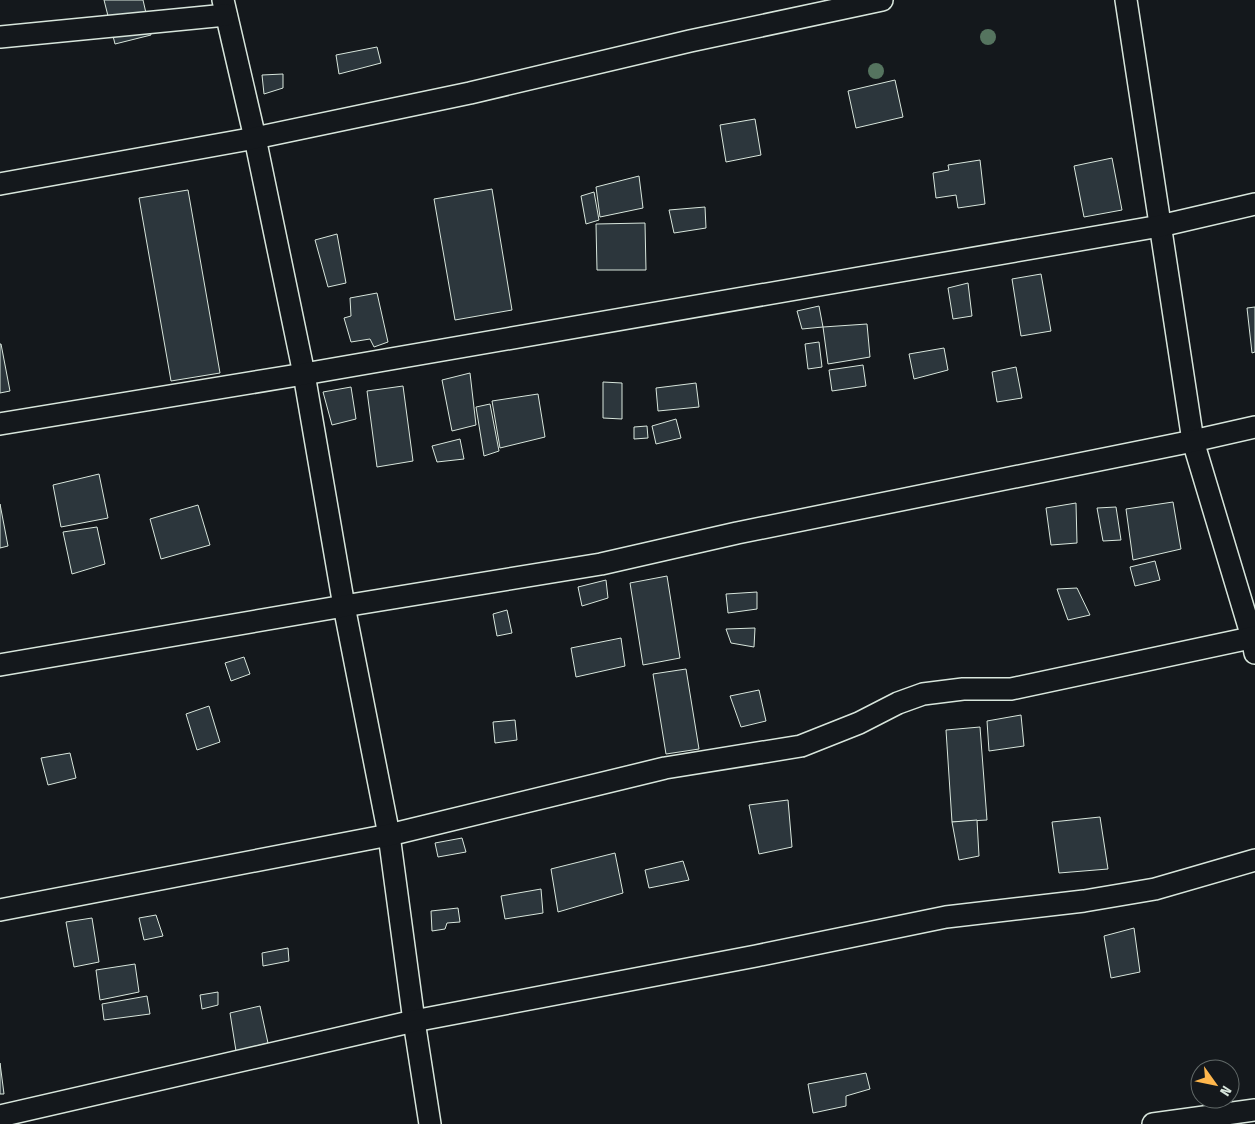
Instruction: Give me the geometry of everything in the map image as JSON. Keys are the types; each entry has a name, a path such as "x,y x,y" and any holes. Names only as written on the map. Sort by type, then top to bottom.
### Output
{"street":[{"path":"0,184 255,138 470,93 690,41 882,0"},
{"path":"0,910 389,835 665,768 801,746 859,724 898,703 923,694 963,689 1011,689 1254,642 1193,441 1126,0"},
{"path":"0,37 225,7 255,138 304,374 344,606 389,835 430,1124"},
{"path":"0,424 304,374 1160,226 1255,204"},
{"path":"0,665 600,564 736,533 1255,427"},
{"path":"0,1116 414,1020 756,956 946,917 1084,902 1155,889 1255,860"},
{"path":"1153,1124 1255,1110"}],"building":[{"path":"104,0 143,0 151,35 115,44"},
{"path":"377,47 381,63 339,74 336,55"},
{"path":"283,74 283,88 264,94 262,75"},
{"path":"895,80 903,117 856,128 848,91"},
{"path":"755,119 761,155 726,162 720,125"},
{"path":"1112,158 1122,210 1084,217 1074,166"},
{"path":"980,160 985,204 958,208 956,195 936,198 933,173 949,170 948,165"},
{"path":"639,176 643,208 600,217 596,187"},
{"path":"492,189 512,310 455,320 434,199"},
{"path":"188,190 220,373 171,381 139,198"},
{"path":"594,192 599,220 586,224 581,196"},
{"path":"705,207 706,228 674,233 669,210"},
{"path":"645,223 646,270 597,270 596,224"},
{"path":"337,234 346,283 328,287 315,240"},
{"path":"1041,274 1051,331 1021,336 1012,279"},
{"path":"968,283 972,316 953,319 948,288"},
{"path":"377,293 388,342 374,347 370,339 351,342 344,318 351,316 350,298"},
{"path":"819,306 823,327 802,329 797,311"},
{"path":"1255,307 1255,352 1252,353 1247,308"},
{"path":"867,324 870,357 828,364 823,327"},
{"path":"819,342 822,367 808,369 805,344"},
{"path":"0,344 10,391 0,393"},
{"path":"944,348 948,370 914,379 909,354"},
{"path":"863,365 866,386 832,391 829,370"},
{"path":"1016,367 1022,398 997,402 992,372"},
{"path":"470,373 476,425 452,431 442,380"},
{"path":"603,382 622,383 622,419 603,418"},
{"path":"696,383 699,407 658,411 656,388"},
{"path":"403,386 413,461 377,467 367,391"},
{"path":"351,387 356,419 332,425 323,392"},
{"path":"538,394 545,437 500,448 492,401"},
{"path":"490,404 499,451 484,456 476,407"},
{"path":"676,419 681,438 656,444 652,426"},
{"path":"647,426 648,438 634,439 634,427"},
{"path":"460,439 464,459 437,462 432,446"},
{"path":"99,474 108,518 61,527 53,485"},
{"path":"1173,502 1181,549 1133,560 1126,509"},
{"path":"1076,503 1077,543 1051,545 1046,508"},
{"path":"0,504 8,546 0,548"},
{"path":"198,505 210,545 161,559 150,519"},
{"path":"1116,507 1121,540 1103,541 1097,508"},
{"path":"97,527 105,564 72,574 63,532"},
{"path":"1155,561 1160,580 1135,586 1130,567"},
{"path":"667,576 680,658 643,665 630,583"},
{"path":"606,580 608,598 582,606 578,587"},
{"path":"1077,588 1090,615 1068,620 1057,589"},
{"path":"757,592 757,609 728,613 726,594"},
{"path":"507,610 512,633 497,636 493,614"},
{"path":"755,628 754,647 731,643 726,629"},
{"path":"621,638 625,666 576,677 571,648"},
{"path":"244,657 250,674 231,681 225,663"},
{"path":"686,669 699,749 666,754 653,674"},
{"path":"759,690 766,721 741,727 730,696"},
{"path":"209,706 220,742 197,750 186,714"},
{"path":"1021,715 1024,746 989,751 987,721"},
{"path":"515,720 517,740 495,743 493,722"},
{"path":"980,727 987,820 952,822 946,730"},
{"path":"70,753 76,778 48,785 41,758"},
{"path":"788,800 792,847 759,854 749,805"},
{"path":"1100,817 1108,869 1059,873 1052,822"},
{"path":"977,820 979,856 959,860 952,822"},
{"path":"462,838 466,852 438,857 435,843"},
{"path":"615,853 623,893 558,912 551,869"},
{"path":"683,861 689,880 649,888 645,870"},
{"path":"541,889 543,913 505,919 501,896"},
{"path":"458,908 460,922 447,923 445,929 432,931 431,911"},
{"path":"156,915 163,936 144,940 139,918"},
{"path":"92,918 99,962 74,967 66,922"},
{"path":"1134,928 1140,972 1111,978 1104,936"},
{"path":"288,948 289,961 263,966 262,953"},
{"path":"135,964 139,992 100,1000 96,970"},
{"path":"218,992 218,1005 202,1009 200,995"},
{"path":"147,996 150,1014 104,1020 102,1004"},
{"path":"260,1006 268,1043 236,1051 230,1013"},
{"path":"0,1063 4,1094 0,1094"},
{"path":"866,1073 870,1089 846,1096 846,1106 813,1113 808,1084"}]}
